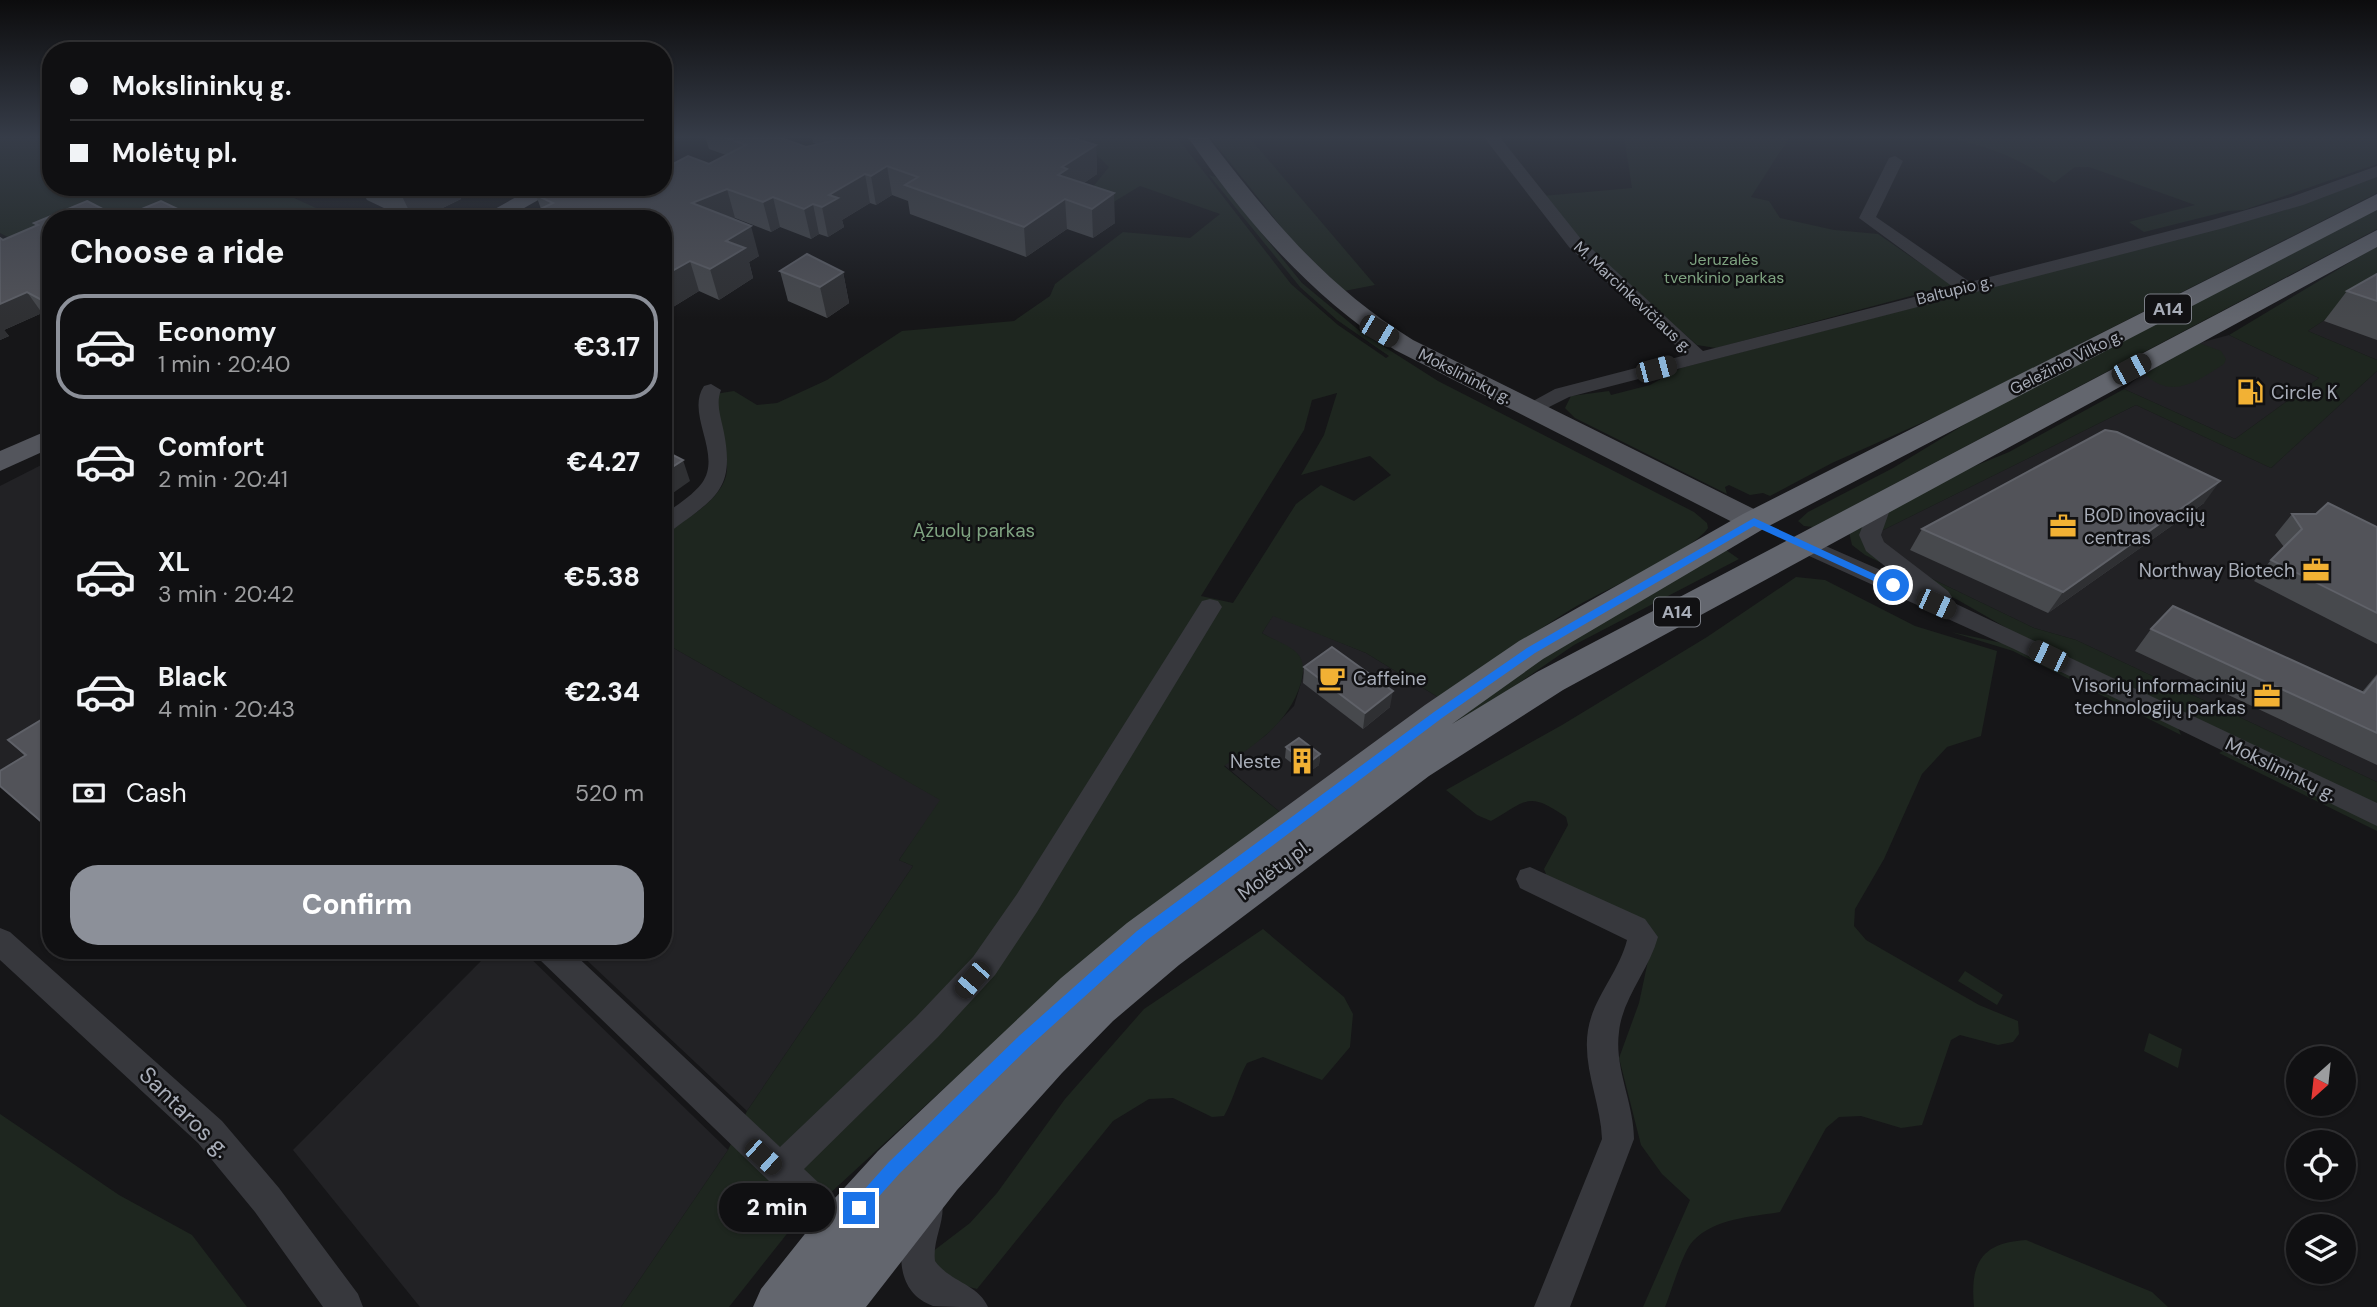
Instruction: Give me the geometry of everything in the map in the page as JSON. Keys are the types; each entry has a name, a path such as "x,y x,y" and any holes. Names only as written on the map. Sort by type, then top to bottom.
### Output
{"highway":[{"name":"Geležinio Vilko g.","path":"1754,521 2377,201"},
{"name":"Geležinio Vilko g.","path":"1804,545 2377,237"},
{"path":"1754,521 1804,545"},
{"name":"Molėtų pl.","path":"779,1307 841,1227 895,1168 1024,1041 1142,936 1438,715 1531,650 1754,521"},
{"name":"Molėtų pl.","path":"834,1307 940,1173 1046,1058 1098,1007 1174,944 1416,765 1550,681 1804,545"}],"main road":[{"path":"506,210 531,197"},
{"name":"Mokslininkų g.","path":"1244,197 1276,238 1330,295 1387,335 1754,521"},
{"path":"0,462 42,441"}],"street":[{"name":"M. Marcinkevičiaus g.","path":"1539,197 1575,243 1699,357"},
{"path":"1877,197 1867,218 1965,287"},
{"name":"Baltupio g.","path":"1531,410 1562,393 1965,287 2230,221 2308,197"},
{"path":"672,520 701,500 713,486 720,469 707,400 711,390"},
{"name":"Mokslininkų g.","path":"1881,504 1870,535 1874,545 1924,582 1958,614"},
{"name":"Mokslininkų g.","path":"1804,545 1958,614 2377,815"},
{"path":"779,1171 927,1027 984,966 1027,903 1210,607"},
{"path":"1530,879 1635,928 1643,937 1640,953 1603,1028 1602,1047 1617,1110 1618,1139 1552,1307"},
{"name":"Santaros g.","path":"0,941 210,1132 267,1200 345,1307"},
{"path":"559,959 779,1171 841,1227"},
{"path":"940,1173 916,1249 920,1267 928,1283 941,1294 970,1307"}],"shaded area":[{"path":"2377,285 2377,360 2308,331"},
{"path":"2229,335 2319,378 2235,439 2124,389 2146,371 2199,343"},
{"path":"2377,371 2377,782 2076,640 2034,628 1866,547 1863,540 2136,405 2271,468"},
{"path":"42,465 42,744 0,770 0,486"},
{"path":"1273,615 1366,653 1441,699 1282,814 1224,765 1266,735 1294,706 1304,673 1295,652 1262,633"},
{"path":"672,647 941,800 899,860 913,866 747,1111 586,959 672,959"},
{"path":"483,959 531,959 728,1150 621,1307 420,1307 293,1150"}],"green space":[{"path":"0,197 292,197 320,210 42,210 42,228 25,246 0,233"},
{"path":"1085,197 1122,197 1097,212 1079,204"},
{"name":"Ąžuolų parkas","path":"1171,197 1223,197 1291,284 1338,325 1386,358 1389,356 1337,320 1300,287 1227,197 1232,197 1302,283 1361,332 1438,381 1694,512 1707,523 1708,528 1684,548 1553,621 1441,699 1366,653 1273,616 1262,633 1288,646 1299,655 1303,667 1301,683 1280,721 1260,740 1224,766 1282,814 987,1049 790,1230 729,1307 621,1307 728,1150 747,1111 913,866 899,860 940,800 672,647 672,529 711,499 725,481 727,470 715,394 734,391 757,405 777,403 827,380 902,331 1014,321 1050,296 1055,284 1123,232 1190,238 1220,214","holes":["1337,393 1324,435 1301,475 1370,456 1391,475 1354,501 1321,485 1296,504 1233,603 1201,596 1304,430 1312,400"]},
{"path":"1257,197 1300,197 1375,285 1344,291 1290,238"},
{"name":"Jeruzalės tvenkinio parkas","path":"1543,197 1751,197 1769,201 1780,218 1834,230 1878,234 1952,285 1716,348 1697,345 1601,261"},
{"path":"2173,197 2282,197 2244,210 2228,211 2144,232 2129,222 2195,205"},
{"path":"2320,197 2369,197 1946,412 1832,463 1770,496 1763,493 1750,495 1729,485 1725,487 1727,494 1575,418 1565,408 1571,396 1609,391 1611,395 1650,385 1681,368 2285,210"},
{"path":"2377,209 2377,229 1813,527 1804,526 1798,521 1808,512 1893,468 1985,412"},
{"path":"2377,246 2377,285 2308,331 2377,360 2377,371 2271,468 2136,405 1863,540 1866,547 2034,628 2076,640 2377,782 2377,807 2024,638 1958,600 1865,555 1852,545 1849,532 1943,479 2009,452 2124,389 2235,439 2319,378 2229,335"},
{"path":"2199,343 2221,351 2226,359 2224,364 2195,381 2175,387 2155,382 2145,374"},
{"path":"1726,550 1739,559 1574,645 1431,744 1427,743 1513,678 1599,622"},
{"path":"1796,577 1825,580 1915,626 1997,651 1981,736 1947,747 1922,774 1884,859 1855,909 1854,926 1866,940 1979,1005 2018,1021 2019,1034 2013,1042 1998,1045 1960,1035 1951,1040 1922,1125 1901,1128 1861,1116 1839,1117 1826,1128 1780,1212 1734,1220 1702,1233 1685,1254 1665,1307 1643,1307 1690,1200 1662,1174 1641,1145 1619,1058 1639,1003 1652,942 1549,882 1544,869 1568,825 1566,817 1543,804 1528,801 1491,821 1477,815 1446,790 1562,725 1707,637"},
{"path":"1951,632 2007,644 2178,728 2181,735 2013,651"},
{"path":"2225,750 2377,822 2377,831 2219,753"},
{"path":"1263,929 1344,997 1353,1014 1350,1047 1322,1080 1263,1057 1247,1063 1224,1116 1212,1117 1173,1098 1149,1099 1113,1121 977,1289 954,1282 941,1274 933,1261 932,1252 970,1223 997,1193 1065,1099 1144,1009"},
{"path":"1965,971 2003,995 1997,1005 1958,981"},
{"path":"2149,1033 2182,1049 2178,1068 2144,1051"},
{"path":"0,1114 119,1195 192,1235 247,1307 0,1307"},
{"path":"2026,1240 2152,1292 2168,1307 1974,1307 1974,1279 1981,1259 1988,1251 1998,1246"}],"building":[{"path":"540,197 707,197 692,203 751,226 726,241 745,248 710,269 690,261 672,271 672,210 538,210 553,203"},
{"path":"749,197 835,197 838,198 822,207 813,204 804,209 773,197 763,202"},
{"path":"939,197 1109,197 1092,209 1065,199 1024,227"},
{"path":"87,201 104,210 65,210"},
{"path":"161,201 180,210 139,210"},
{"path":"42,220 42,300 27,292 0,304 0,238 3,240 38,225 34,223"},
{"path":"807,254 843,272 820,287 780,271"},
{"path":"2377,274 2377,301 2347,291"},
{"name":"BOD inovacijų centras","path":"2105,430 2117,432 2220,481 2063,592 1922,529"},
{"path":"672,454 683,460 672,467"},
{"path":"2328,503 2377,527 2377,613 2271,560 2302,529 2292,514 2316,514"},
{"path":"2173,606 2364,693 2377,677 2377,733 2151,629"},
{"path":"1332,647 1393,691 1365,713 1304,667"},
{"path":"42,719 42,822 0,786 0,771 26,755 8,740"},
{"path":"1299,738 1320,754 1307,764 1286,747"}],"place":[{"name":"Circle K","path":"2250,392"},
{"name":"BOD inovacijų centras","path":"2063,526"},
{"name":"Northway Biotech","path":"2316,570"},
{"name":"Caffeine","path":"1332,678"},
{"name":"Visorių informacinių technologijų parkas","path":"2267,696"},
{"name":"Neste","path":"1302,761"}],"route":[{"path":"859,1208 895,1168 1024,1041 1142,936 1438,715 1531,650 1754,521 1893,585"}]}
